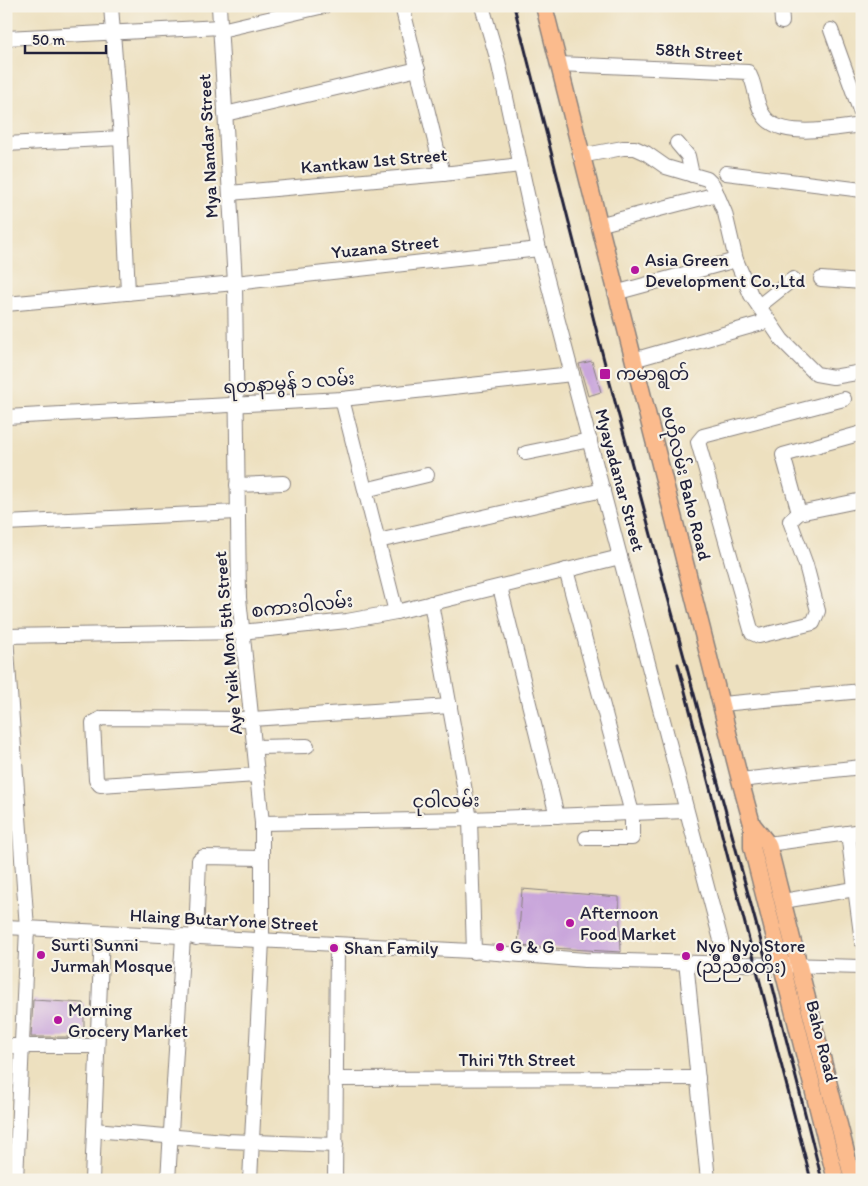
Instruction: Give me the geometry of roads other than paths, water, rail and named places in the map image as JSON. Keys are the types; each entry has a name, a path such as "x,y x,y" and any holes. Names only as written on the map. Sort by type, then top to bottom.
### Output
{"main road":[{"name":"ဗဟိုလမ်း Baho Road","path":"544,6 580,156 740,780 752,824 768,844 853,1180"},
{"name":"Baho Road","path":"752,824 752,847 836,1180"}],"street":[{"path":"111,6 121,138 128,293"},
{"name":"Mya Nandar Street","path":"219,6 235,283"},
{"path":"6,38 221,29 324,6"},
{"path":"402,6 443,174"},
{"name":"Myayadanar Street","path":"482,6 498,61 539,249 727,963"},
{"path":"782,6 782,22"},
{"path":"831,30 862,116"},
{"name":"58th Street","path":"558,64 748,72 752,78 759,106 764,117 775,126 800,131 862,125"},
{"path":"225,114 418,69"},
{"path":"6,144 121,138"},
{"path":"677,143 688,156 692,175"},
{"path":"580,156 623,148 635,148 646,153 666,168 707,179 713,185 725,213 736,260 751,295 782,340 816,374 833,377 862,372"},
{"name":"Kantkaw 1st Street","path":"230,193 443,174 520,165"},
{"path":"726,173 862,190"},
{"path":"598,225 717,194"},
{"name":"Yuzana Street","path":"6,304 235,283 539,249"},
{"path":"615,293 736,260"},
{"path":"759,306 793,279"},
{"path":"821,279 862,282"},
{"name":"Aye Yeik Mon 5th Street","path":"235,283 237,512 241,632 262,823 262,940 250,1180"},
{"path":"633,360 770,321"},
{"name":"ရတနာမွန် ၁ လမ်း","path":"6,417 342,400 572,374"},
{"path":"844,398 703,436 698,442 752,633 756,636 813,623 818,611 806,565 790,520 800,513 862,500"},
{"path":"342,400 396,612"},
{"path":"800,513 783,455 862,433"},
{"path":"526,453 590,440"},
{"path":"365,490 427,475"},
{"path":"237,485 283,483"},
{"path":"378,540 603,490"},
{"path":"6,523 237,512"},
{"name":"စကား၀ါလမ်း","path":"6,637 241,632 347,621 396,612 620,557"},
{"path":"566,570 632,813 632,838 586,838"},
{"path":"500,586 557,816"},
{"path":"431,603 470,819 474,952"},
{"path":"6,637 10,745 22,845 27,928 16,1180"},
{"path":"722,704 862,691"},
{"path":"258,775 100,785 96,780 93,723 102,718 252,719 450,706"},
{"path":"255,747 307,746"},
{"path":"740,780 862,767"},
{"name":"ငုဝါလမ်း","path":"262,823 470,819 686,811"},
{"path":"768,844 855,832 855,889 862,942"},
{"path":"168,1180 170,1136 198,860 203,857 262,858"},
{"path":"783,902 855,889"},
{"name":"Hlaing ButarYone Street","path":"6,927 474,952 585,960 686,961 862,967"},
{"path":"92,1180 102,933"},
{"path":"335,1180 337,946"},
{"path":"686,961 708,1180"},
{"path":"6,1046 97,1046"},
{"name":"Thiri 7th Street","path":"335,1079 698,1078"},
{"path":"94,1130 252,1142 336,1145"}],"railway":[{"path":"514,6 607,372 767,964 822,1180"},
{"path":"678,664 811,1180"}],"place":[{"name":"Asia Green Development Co.,Ltd","path":"635,270"},
{"name":"ကမာရွတ်","path":"605,374"},
{"name":"Afternoon Food Market","path":"570,923"},
{"name":"G & G","path":"500,947"},
{"name":"Shan Family","path":"334,948"},
{"name":"Surti Sunni Jurmah Mosque","path":"41,955"},
{"name":"Nyo Nyo Store (ညိဳညိဳစတိုး)","path":"686,956"},
{"name":"Morning Grocery Market","path":"58,1020"}]}
